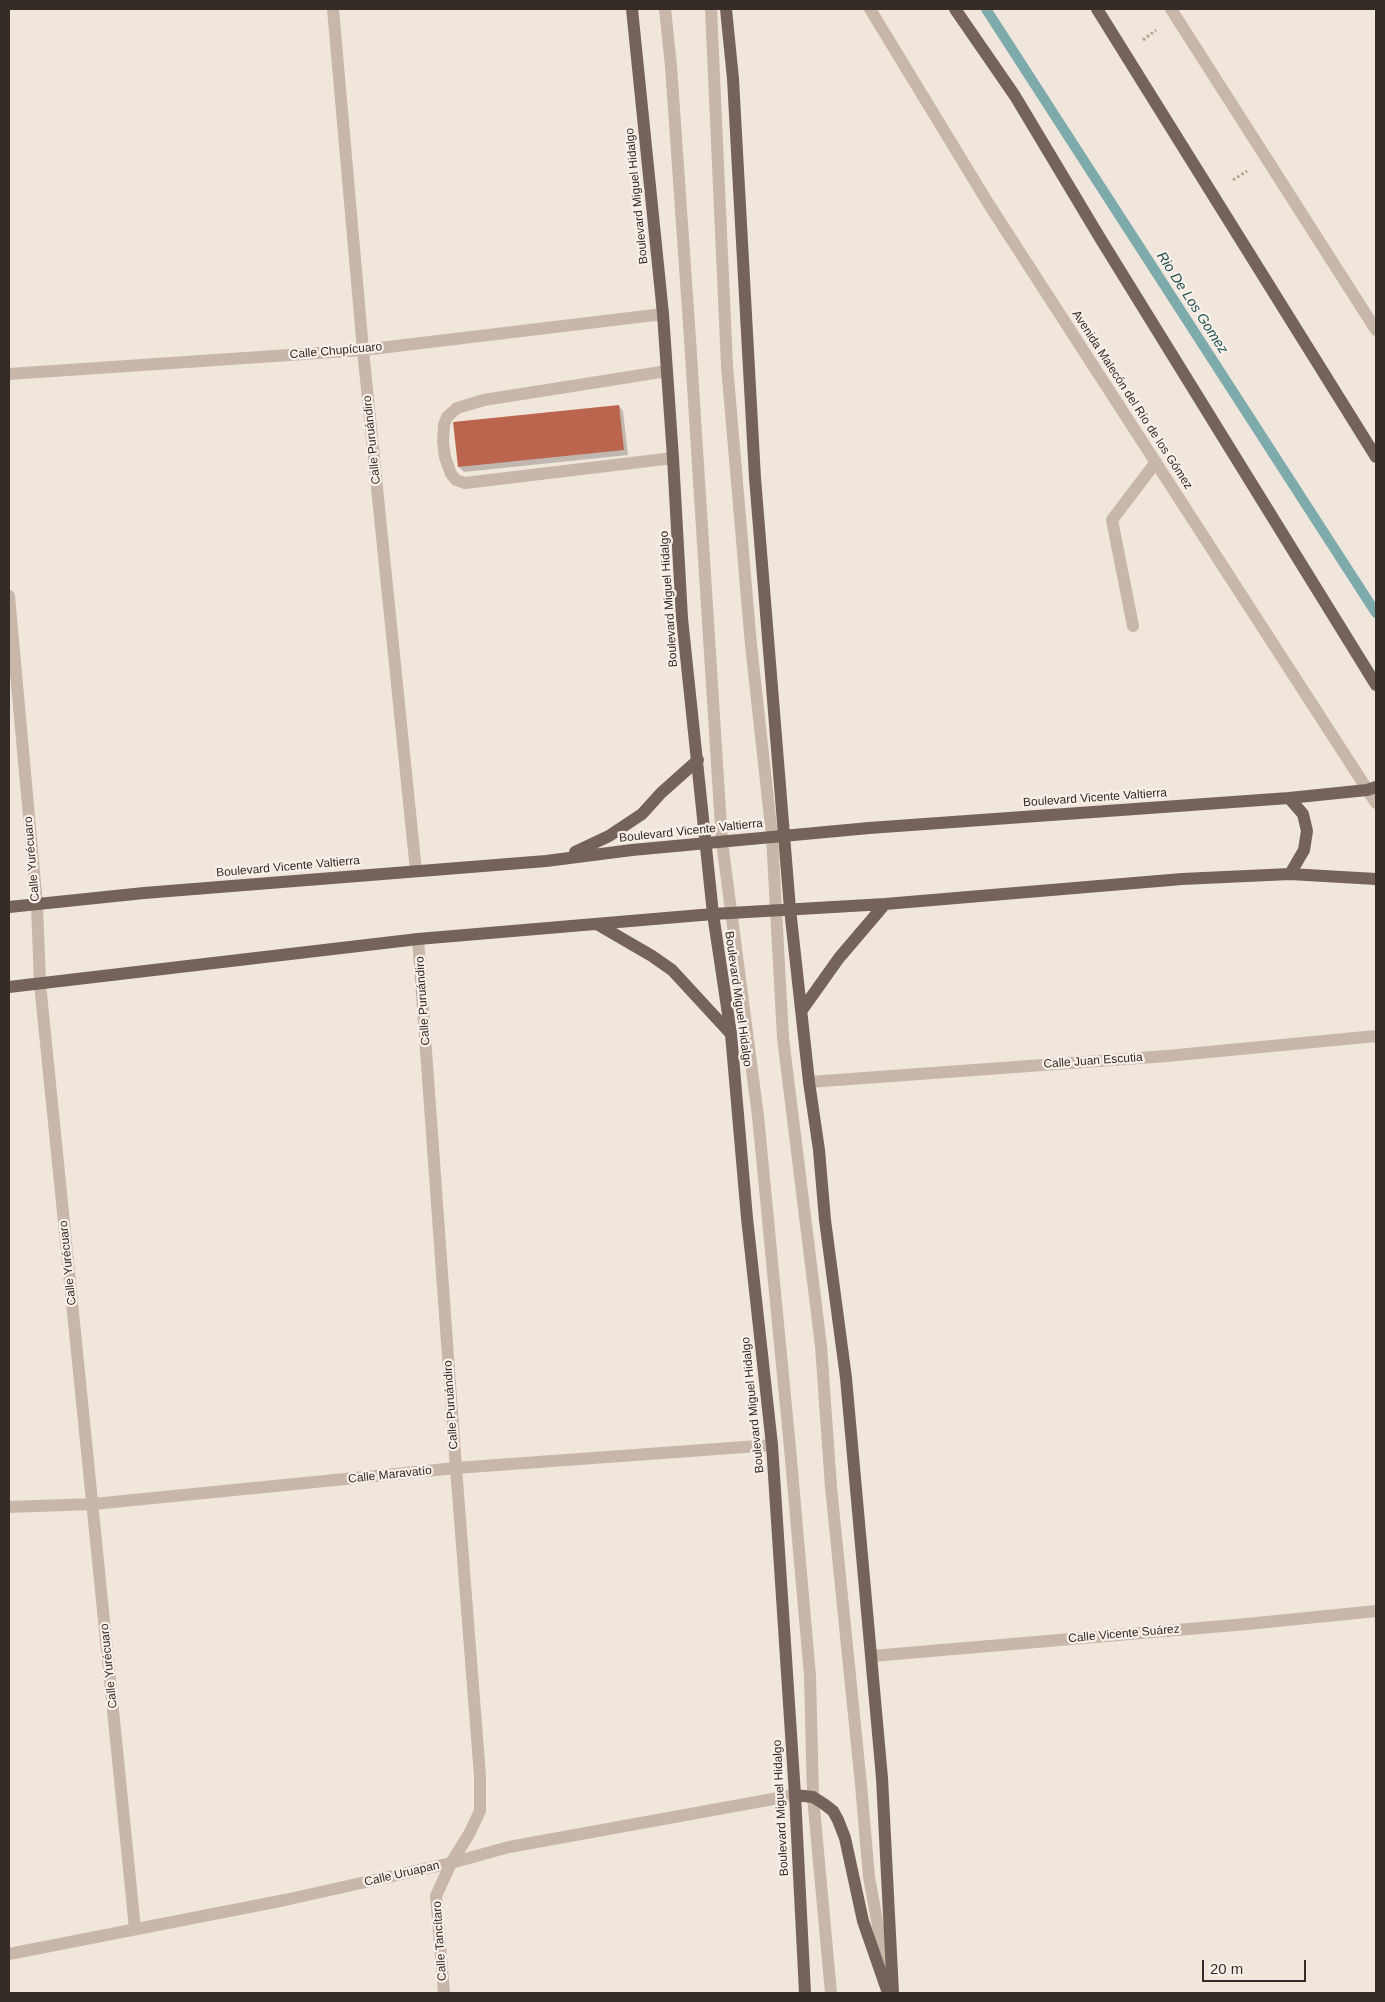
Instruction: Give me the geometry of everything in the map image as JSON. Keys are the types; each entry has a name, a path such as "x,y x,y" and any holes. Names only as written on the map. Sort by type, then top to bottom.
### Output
{"main road":[{"name":"Boulevard Miguel Hidalgo","path":"632,9 663,314 674,458 682,618 713,914 732,1034 747,1218 772,1445 806,1993"},
{"path":"955,9 1015,96 1100,238 1376,685"},
{"path":"1097,9 1376,457"},
{"path":"727,11 733,79 755,478 778,836 790,909 809,1082 819,1150 825,1220 846,1378 882,1778 890,1993"},
{"path":"546,861 582,850 609,836 642,814 661,793 698,760"},
{"name":"Boulevard Vicente Valtierra","path":"9,907 144,892 546,861 706,842 879,827 1289,798 1372,789"},
{"path":"1289,798 1303,814 1307,831 1304,850 1290,874"},
{"path":"9,987 418,939 713,914 885,904 1182,879 1290,874 1376,879"},
{"path":"802,1010 845,951 885,904"},
{"path":"597,924 672,970 732,1034"},
{"path":"795,1795 813,1798 832,1811 842,1829 863,1921 890,1993"}],"street":[{"name":"Calle Puruándiro","path":"333,9 363,350 416,871"},
{"path":"665,9 671,66 690,330 722,842 758,1116 790,1448 810,1676 813,1798 831,1993"},
{"path":"711,9 727,366 751,645 778,836 776,910 783,1038 821,1346 831,1487 869,1878 890,1993"},
{"name":"Avenida Malecón del Río de los Gómez","path":"870,9 988,203 1372,789 1376,803"},
{"path":"1173,12 1376,330"},
{"name":"Calle Chupícuaro","path":"9,374 363,350 663,314"},
{"path":"667,372 484,400 457,408 447,417 444,425 443,442 451,474 456,480 465,483 674,458"},
{"path":"1133,626 1112,520 1156,462"},
{"name":"Calle Yurécuaro","path":"9,596 37,905 40,984 136,1929"},
{"name":"Calle Puruándiro","path":"418,939 480,1776 480,1811 470,1834 451,1863"},
{"name":"Calle Juan Escutia","path":"809,1082 1167,1056 1376,1036"},
{"name":"Calle Maravatío","path":"9,1507 92,1504 456,1468 772,1445"},
{"name":"Calle Vicente Suárez","path":"872,1656 1227,1626 1376,1611"},
{"name":"Calle Uruapan","path":"9,1954 285,1900 451,1863 509,1847 795,1795"},
{"name":"Calle Tancítaro","path":"444,1993 436,1896 451,1863"}],"path":[{"path":"1125,54 1173,12"},
{"path":"1210,192 1266,160"}],"building":[{"path":"619,405 624,450 458,467 453,422"}],"waterway":[{"name":"Rio De Los Gomez","path":"986,9 1376,613"}]}
